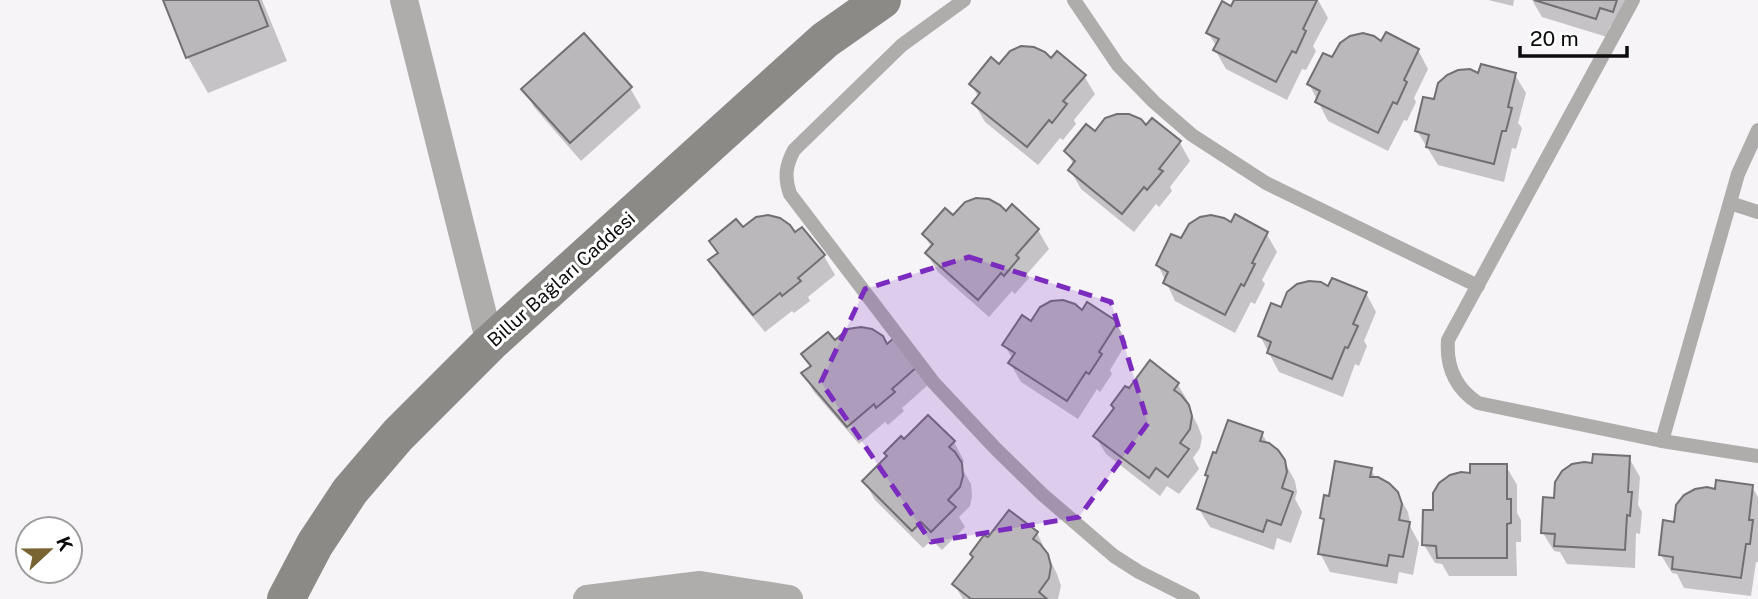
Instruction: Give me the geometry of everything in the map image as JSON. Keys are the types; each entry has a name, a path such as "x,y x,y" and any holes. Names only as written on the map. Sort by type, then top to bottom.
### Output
{"street":[{"path":"404,0 491,343"},
{"name":"Billur Bağları Caddesi","path":"286,599 315,544 351,491 398,435 491,343 825,40 882,0"},
{"path":"587,599 700,585 789,599"}],"lane":[{"path":"964,0 902,45 794,150 786,173 790,194 934,383 996,449 1042,494 1114,556 1139,572 1193,599"},
{"path":"1074,0 1118,65 1154,102 1210,148 1266,183 1478,286"},
{"path":"1633,0 1448,340 1448,365 1459,387 1478,403 1662,441 1758,456"},
{"path":"1662,441 1738,174 1758,130"},
{"path":"1730,204 1758,212"}],"highlighted area":[{"path":"969,257 1111,302 1148,423 1079,517 931,542 821,382 865,289"}],"building":[{"path":"163,0 258,0 268,26 186,58"},
{"path":"1234,0 1317,0 1303,29 1306,31 1296,53 1292,51 1276,82 1213,50 1219,39 1206,33 1222,1 1231,6"},
{"path":"1534,0 1617,0 1613,12 1600,8 1596,19"},
{"path":"1386,32 1419,49 1404,80 1407,82 1397,104 1393,102 1378,133 1315,102 1320,91 1307,84 1323,53 1332,57 1340,43 1350,36 1363,33 1381,41"},
{"path":"584,33 632,87 570,143 521,89"},
{"path":"1021,46 1034,47 1051,58 1057,51 1086,75 1063,101 1067,104 1052,123 1049,120 1027,147 972,103 980,93 969,84 991,57 999,64 1010,51"},
{"path":"1481,64 1516,73 1508,107 1512,108 1506,131 1502,131 1494,164 1426,147 1429,135 1415,131 1423,97 1434,99 1438,83 1447,75 1470,69 1478,73"},
{"path":"1129,114 1141,119 1146,125 1152,118 1181,141 1159,169 1163,171 1147,190 1144,187 1122,214 1068,170 1075,161 1064,151 1086,124 1095,131 1105,118"},
{"path":"976,198 989,199 1006,211 1012,204 1039,229 1016,255 1019,258 1004,276 1001,273 978,300 925,253 933,244 922,234 945,208 953,215 965,202"},
{"path":"1235,214 1268,232 1244,286 1241,284 1225,315 1163,283 1168,272 1156,265 1171,234 1181,238 1189,224 1200,217 1211,215 1231,222"},
{"path":"768,215 780,218 795,232 802,227 825,255 798,278 801,281 782,296 780,293 753,315 708,260 718,253 709,241 736,219 743,227 756,217"},
{"path":"1332,278 1367,292 1353,324 1358,326 1348,348 1345,347 1332,379 1267,353 1271,342 1258,336 1271,303 1281,307 1287,292 1297,284 1309,281 1328,286"},
{"path":"1063,300 1082,310 1087,302 1118,322 1099,352 1102,354 1067,401 1008,363 1015,353 1002,345 1022,315 1031,321 1040,307 1051,301"},
{"path":"848,329 872,329 883,336 887,344 894,338 918,366 892,389 895,392 876,408 874,404 847,427 801,373 811,366 801,354 828,332 835,340"},
{"path":"1150,360 1179,383 1174,390 1189,405 1192,416 1190,429 1180,443 1189,449 1168,477 1156,468 1149,478 1093,436 1114,408 1111,405 1125,386 1129,388"},
{"path":"928,415 955,441 949,447 962,463 963,476 960,487 948,500 956,507 931,532 921,522 912,531 862,481 887,456 884,453 901,436 904,439"},
{"path":"1228,420 1263,432 1260,441 1269,443 1285,460 1287,472 1282,488 1293,492 1281,525 1267,520 1263,532 1197,509 1213,452 1216,453"},
{"path":"1593,454 1630,456 1628,492 1632,492 1630,516 1627,515 1625,550 1554,546 1555,534 1541,533 1543,497 1554,498 1555,482 1562,471 1572,464 1592,463"},
{"path":"1335,461 1372,468 1370,477 1378,477 1398,492 1402,504 1399,520 1410,522 1403,557 1389,555 1387,566 1318,554 1324,519 1320,518 1324,495 1329,496"},
{"path":"1470,464 1507,464 1507,499 1511,499 1511,523 1507,524 1507,558 1437,558 1436,546 1422,545 1423,510 1433,510 1433,493 1439,483 1450,475 1470,473"},
{"path":"1716,480 1753,485 1749,520 1753,520 1750,544 1746,544 1741,578 1672,569 1673,557 1659,555 1663,520 1674,522 1676,505 1684,495 1695,489 1715,489"},
{"path":"1009,510 1038,532 1033,539 1048,554 1051,566 1049,578 1039,592 1047,599 971,599 952,584 973,557 970,554 984,535 988,537"}]}
